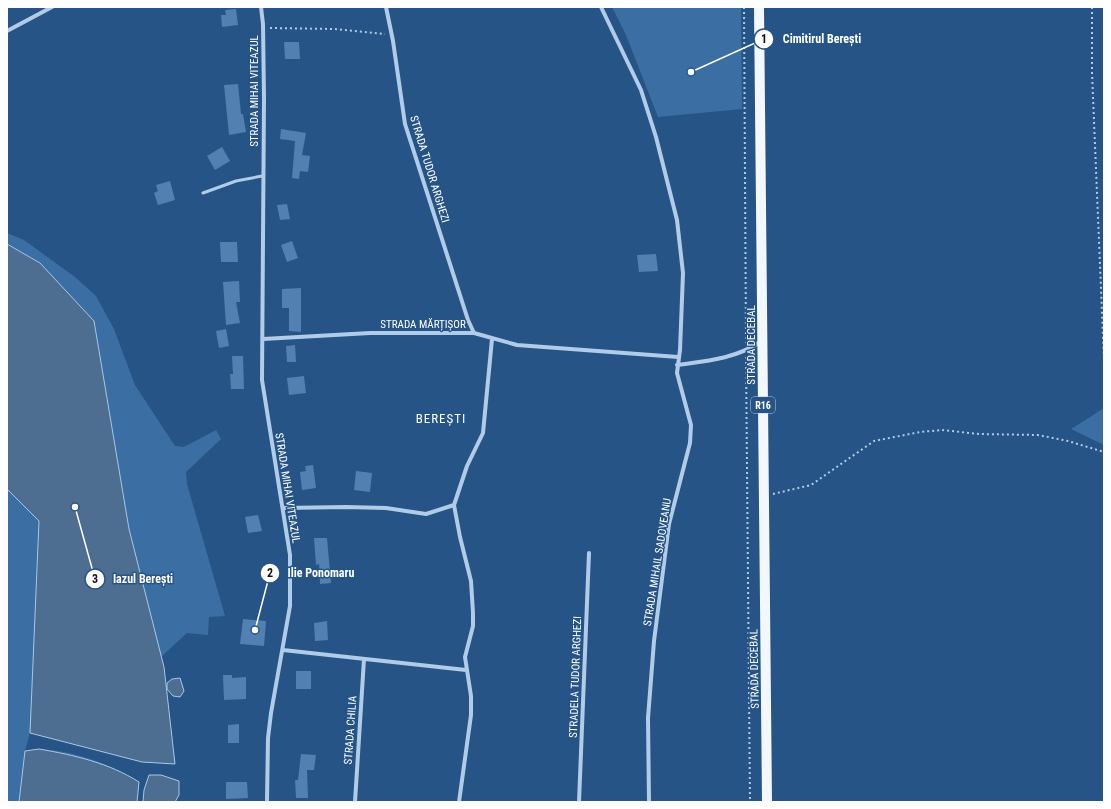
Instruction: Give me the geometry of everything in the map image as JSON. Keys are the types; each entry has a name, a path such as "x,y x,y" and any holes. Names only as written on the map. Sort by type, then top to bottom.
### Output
{"main road":[{"name":"STRADA DECEBAL","path":"759,7 767,802"}],"street":[{"path":"7,31 52,7"},
{"name":"STRADA MIHAI VITEAZUL","path":"261,7 263,28 262,380 290,555 290,606 268,738 267,802"},
{"name":"STRADA TUDOR ARGHEZI","path":"386,7 392,34 405,124 468,320 474,332"},
{"name":"STRADA MIHAIL SADOVEANU","path":"601,7 641,90 667,174 681,243 683,273 680,350 677,365 679,383 691,425 690,442 669,524 654,641 648,718 649,802"},
{"name":"STRADA MĂRȚIȘOR","path":"263,339 370,333 474,332 492,339 516,345 678,357"},
{"path":"459,802 471,715 472,696 466,670 465,657 473,626 471,581 454,505 466,466 483,432 492,339"},
{"path":"677,365 713,361 746,352 762,341"},
{"path":"283,508 346,506 386,508 426,514 454,505"},
{"name":"STRADELA TUDOR ARGHEZI","path":"579,802 589,553"},
{"path":"283,650 466,670"},
{"name":"STRADA CHILIA","path":"354,802 364,659"}],"lane":[{"path":"203,193 236,181 262,176"}],"path":[{"path":"744,7 750,802"},
{"path":"1092,7 1092,73 1104,361"},
{"path":"263,28 334,29 392,34"},
{"path":"764,496 811,485 874,441 920,432 942,430 979,434 1038,435 1068,441 1104,452"}],"shaded area":[{"path":"612,7 741,7 742,109 658,117 626,35"},
{"path":"7,233 24,240 75,277 96,296 114,329 135,385 175,446 184,447 216,430 221,439 186,472 187,484 225,616 209,617 208,635 187,633 161,657 175,764 142,762 30,733 25,751 40,749 66,752 104,764 139,782 137,802 7,802"},
{"path":"7,244 40,263 94,321 129,529 164,667 175,764 142,762 30,733 39,521 7,489"},
{"path":"1104,408 1104,445 1071,429"},
{"path":"180,678 184,691 180,697 173,696 167,689 167,683 172,679"},
{"path":"39,749 91,761 128,775 139,782 137,802 19,802 25,751"},
{"path":"149,775 161,775 179,781 179,795 175,802 143,802 144,790"}],"building":[{"path":"236,9 238,25 222,27 221,15 226,15 225,10"},
{"path":"284,42 299,42 300,59 285,59"},
{"path":"238,84 241,114 243,114 246,132 229,135 224,85"},
{"path":"281,129 306,133 302,155 310,156 308,172 300,171 299,179 292,178 295,141 280,139"},
{"path":"222,147 230,161 215,170 207,156"},
{"path":"170,181 175,200 158,205 154,193 158,191 156,185"},
{"path":"287,204 290,219 280,220 277,205"},
{"path":"292,241 298,258 287,262 281,245"},
{"path":"220,242 237,242 238,262 221,262"},
{"path":"656,254 658,271 639,272 637,255"},
{"path":"239,281 240,302 236,302 240,323 226,325 223,282"},
{"path":"301,288 301,332 289,331 289,308 282,308 282,289"},
{"path":"226,329 229,346 219,348 216,331"},
{"path":"295,345 296,362 287,362 286,346"},
{"path":"232,356 243,356 244,389 231,389 230,374 233,374"},
{"path":"304,376 306,393 289,395 287,378"},
{"path":"313,465 316,488 302,490 300,472 306,471 305,466"},
{"path":"356,471 372,473 370,492 354,490"},
{"path":"258,515 262,531 248,533 245,517"},
{"path":"314,538 327,538 331,583 320,584 319,564 316,565"},
{"path":"243,619 266,621 264,646 240,644"},
{"path":"327,621 328,640 315,641 314,623"},
{"path":"296,671 311,671 311,689 296,689"},
{"path":"223,675 232,675 232,678 246,677 246,699 224,700"},
{"path":"239,724 239,743 228,743 228,725"},
{"path":"301,754 316,755 314,770 307,770 308,798 296,798 295,780 298,780"},
{"path":"226,782 247,782 248,798 226,799"}],"place":[{"name":"Cimitirul Berești","path":"691,72"},
{"name":"Iazul Berești","path":"75,507"},
{"name":"Ilie Ponomaru","path":"255,630"}],"district":[{"name":"BEREȘTI","path":"441,418"}]}
